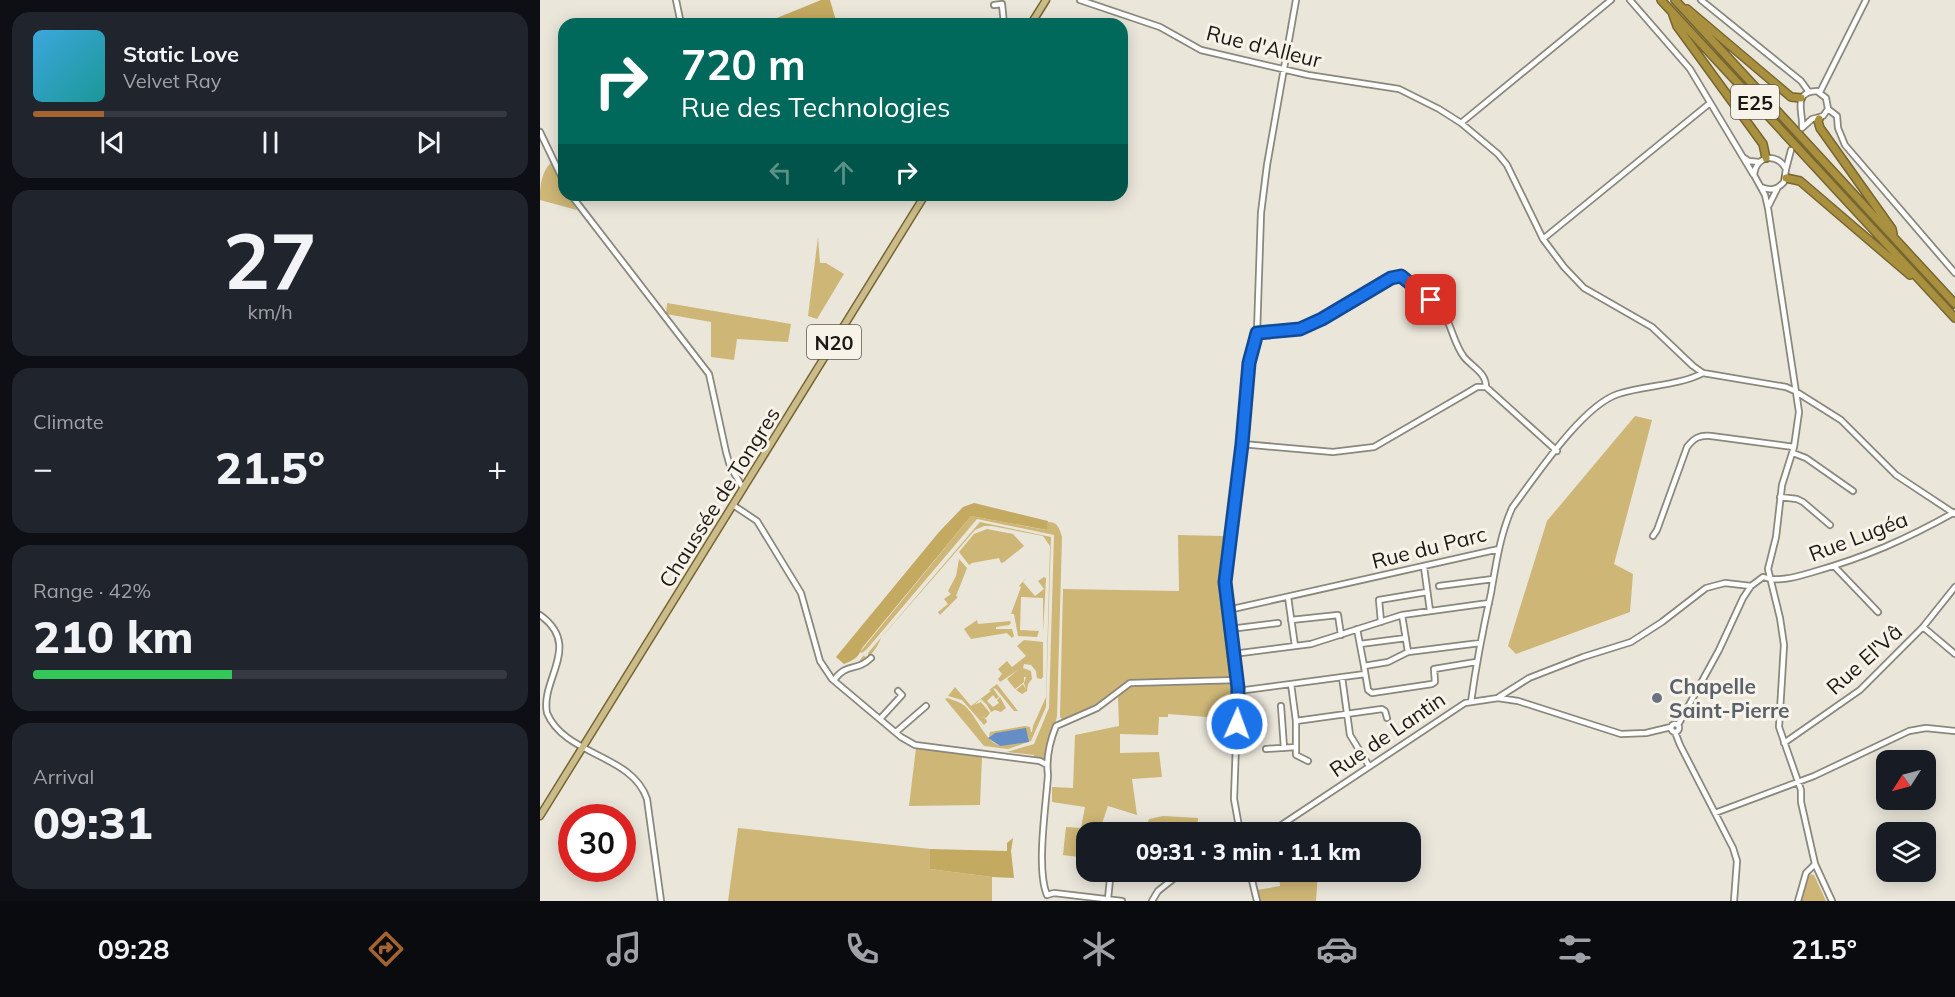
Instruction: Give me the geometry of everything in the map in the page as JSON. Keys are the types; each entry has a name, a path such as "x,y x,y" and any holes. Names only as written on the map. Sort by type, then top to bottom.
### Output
{"highway":[{"name":"E25","path":"1661,0 1955,320"},
{"name":"E25","path":"1676,2 1955,304"},
{"path":"1676,2 1702,20 1791,97 1801,98"},
{"path":"1670,10 1677,26 1763,144 1762,160"},
{"path":"1815,119 1892,229 1893,237"},
{"path":"1786,178 1800,181 1910,275 1955,320"}],"main road":[{"path":"1035,18 1046,0"},
{"name":"Chaussée de Tongres","path":"540,816 922,201"}],"street":[{"path":"676,0 680,18"},
{"name":"Rue d'Alleur","path":"1080,0 1160,27 1201,50 1308,75 1399,89 1439,109 1461,123 1498,154 1507,165 1543,239 1564,267 1584,288 1652,327 1703,373"},
{"path":"1238,822 1234,799 1238,691 1225,582 1242,444 1249,363 1257,333 1261,213 1267,165 1296,0"},
{"path":"1461,123 1611,0"},
{"path":"1630,0 1690,69 1761,187 1768,208 1799,412 1794,450 1782,485 1776,537 1768,569 1784,645 1779,727 1801,790 1806,830 1815,864 1832,901"},
{"path":"1701,0 1794,76 1809,92"},
{"path":"1820,92 1866,0"},
{"path":"994,5 1002,4 1003,18"},
{"path":"1809,92 1820,92 1828,101 1828,109 1802,128 1801,98 1809,92"},
{"path":"1543,239 1710,103"},
{"path":"1828,109 1837,116 1838,128 1845,144 1955,273"},
{"path":"1803,114 1815,119"},
{"path":"540,132 558,170"},
{"path":"1741,156 1749,161 1779,160 1791,150 1786,178 1771,197 1768,208"},
{"path":"1754,175 1762,160"},
{"path":"1779,160 1786,169"},
{"path":"1761,187 1772,190 1777,188"},
{"path":"576,201 709,374 728,459 743,488"},
{"path":"1257,333 1300,329 1322,319 1391,278 1401,276 1444,312 1457,346 1486,380 1486,387"},
{"path":"1703,373 1786,387 1795,391 1842,420 1896,475 1955,513"},
{"name":"Rue du Parc","path":"1228,610 1499,549 1505,523 1512,508 1585,415 1600,402 1616,395 1693,378 1703,373"},
{"path":"1242,444 1333,452 1374,447 1478,387 1486,387 1557,451"},
{"path":"1653,536 1658,530 1687,447 1693,439 1701,436 1794,450 1853,491"},
{"path":"1780,497 1803,502 1830,525"},
{"path":"733,506 757,521 801,593 820,661 834,680 880,719 907,741 920,747 1040,761 1047,765"},
{"name":"Rue Lugéa","path":"1751,586 1763,578 1770,580 1799,576 1884,549 1955,513"},
{"path":"1471,702 1476,662 1499,549"},
{"path":"1834,566 1878,612"},
{"path":"1424,567 1430,611"},
{"path":"1439,586 1493,579"},
{"path":"1498,698 1529,678 1583,657 1631,642 1709,587 1725,583 1751,586 1698,691 1678,725 1679,729 1673,730 1733,848 1737,861 1734,901"},
{"name":"Rue El'Vâ","path":"1784,743 1860,690 1923,627 1955,587"},
{"path":"1381,622 1379,600 1428,592"},
{"path":"1288,597 1294,646"},
{"path":"1233,654 1314,644 1402,615 1489,603"},
{"path":"540,615 551,624 559,645 545,696 547,714 559,731 632,774 643,788 647,799 662,901"},
{"path":"1292,620 1338,615 1341,635"},
{"path":"1402,615 1408,652"},
{"path":"1230,629 1278,623"},
{"path":"1923,627 1955,654"},
{"path":"1357,629 1368,689 1371,693 1431,685 1435,682 1434,669 1476,662"},
{"path":"1360,644 1406,638"},
{"path":"1364,666 1388,662 1408,652 1480,643"},
{"path":"834,680 839,672 848,667 864,664 871,658"},
{"path":"1238,691 1365,674"},
{"path":"1342,677 1351,738 1369,766"},
{"path":"1044,901 1047,895 1044,886 1043,858 1047,765 1051,739 1058,725 1097,708 1130,683 1237,680"},
{"path":"1292,684 1297,757 1308,761"},
{"path":"880,719 902,695 898,691"},
{"name":"Rue de Lantin","path":"1286,822 1458,706 1471,702 1498,698 1518,701 1621,734 1673,730"},
{"path":"896,732 926,706"},
{"path":"1281,706 1284,748"},
{"path":"1296,721 1382,709 1387,718"},
{"path":"1715,813 1832,768 1909,731 1922,728 1955,731"},
{"path":"1266,749 1296,747"},
{"path":"1798,901 1806,873 1815,864"},
{"path":"1108,899 1110,882"},
{"path":"1152,901 1158,891 1169,882"},
{"path":"1252,882 1257,901"},
{"path":"1047,895 1054,893 1122,901"}],"shaded area":[{"path":"821,0 830,0 835,18 777,18"},
{"path":"552,162 558,176 558,201 571,201 577,210 540,200 543,175"},
{"path":"818,237 820,263 826,263 844,274 817,319 808,316"},
{"path":"667,303 791,324 788,342 737,339 734,360 711,357 711,322 666,314"},
{"path":"1635,416 1652,420 1614,564 1633,574 1630,612 1516,654 1508,646 1547,521"},
{"path":"974,503 1048,521 1047,530 971,516 857,656 844,664 836,657 939,532 963,507"},
{"path":"971,516 1046,530 1048,522 1051,522 1058,526 1062,537 1057,716 1046,760 1034,759 1034,755 1007,752 1034,744 1049,708 1054,535 977,519 867,649 860,652"},
{"path":"980,522 1051,537 1046,707 1031,741 1008,749 984,746 945,699 954,700 965,706 985,734 1000,746 995,733 989,737 990,732 1025,726 1030,727 1032,732 1046,697 1050,546 1043,536 992,526 984,526 975,530 881,638 870,655 861,664 860,660 864,655 868,656 868,653"},
{"path":"987,529 1013,534 1024,546 1004,562 1001,563 999,558 969,565 959,552 974,534"},
{"path":"1178,535 1223,536 1222,596 1233,678 1129,682 1094,708 1063,720 1060,717 1063,589 1179,591"},
{"path":"959,559 967,568 956,596 958,597 940,615 938,612 948,604 944,599 951,594 948,591 956,576"},
{"path":"1027,577 1023,582 1035,596 1044,589 1038,581 1046,578 1043,632 1043,598 1021,597 1020,630 1039,631 1037,637 1018,636 1014,614 1011,614 1021,587 1019,586"},
{"path":"977,620 978,624 1010,621 1009,625 996,627 996,629 1012,629 1014,636 1012,638 1007,633 971,639 964,629"},
{"path":"1024,640 1043,642 1043,677 1037,678 1036,671 1031,665 1024,664 1023,668 1031,671 1032,679 1027,691 1022,694 1016,690 1023,684 1026,690 1024,683 1026,677 1024,677 1024,682 1015,689 1007,679 1018,670 1000,682 998,679 1002,674 998,669 1007,661 1012,667 1026,656 1017,646"},
{"path":"1234,681 1234,719 1168,714 1168,717 1159,717 1158,735 1120,734 1120,753 1159,752 1162,777 1132,779 1137,815 1108,806 1102,822 1082,822 1085,807 1052,802 1052,787 1073,788 1075,735 1119,726 1118,697 1128,686"},
{"path":"997,684 1018,711 1014,711 993,688 999,697 996,699 993,695 987,701 993,707 999,703 997,700 1000,697 1006,708 1001,712 995,710 991,712 981,699 974,705 981,702 990,713 986,718 982,717 987,722 984,725 962,700 948,696 955,687 971,706"},
{"path":"916,748 982,756 980,805 909,806"},
{"path":"1163,816 1198,818 1198,822 1148,822 1149,819"},
{"path":"1066,827 1076,828 1076,857 1063,855"},
{"path":"738,828 930,849 930,869 992,877 992,901 728,901"},
{"path":"1013,838 1011,851 1014,878 930,869 930,849 1007,851 1007,843"},
{"path":"1807,874 1814,875 1826,901 1801,901"},
{"path":"1280,882 1317,882 1316,901 1259,901 1257,890 1280,886"}],"water":[{"path":"1026,728 1029,742 1000,746 988,738 995,733"}],"place":[{"name":"Chapelle Saint-Pierre","path":"1657,698"}],"route":[{"path":"1237,724 1238,688 1225,582 1242,444 1249,363 1257,333 1300,329 1322,319 1391,278 1401,276 1431,300"}]}
